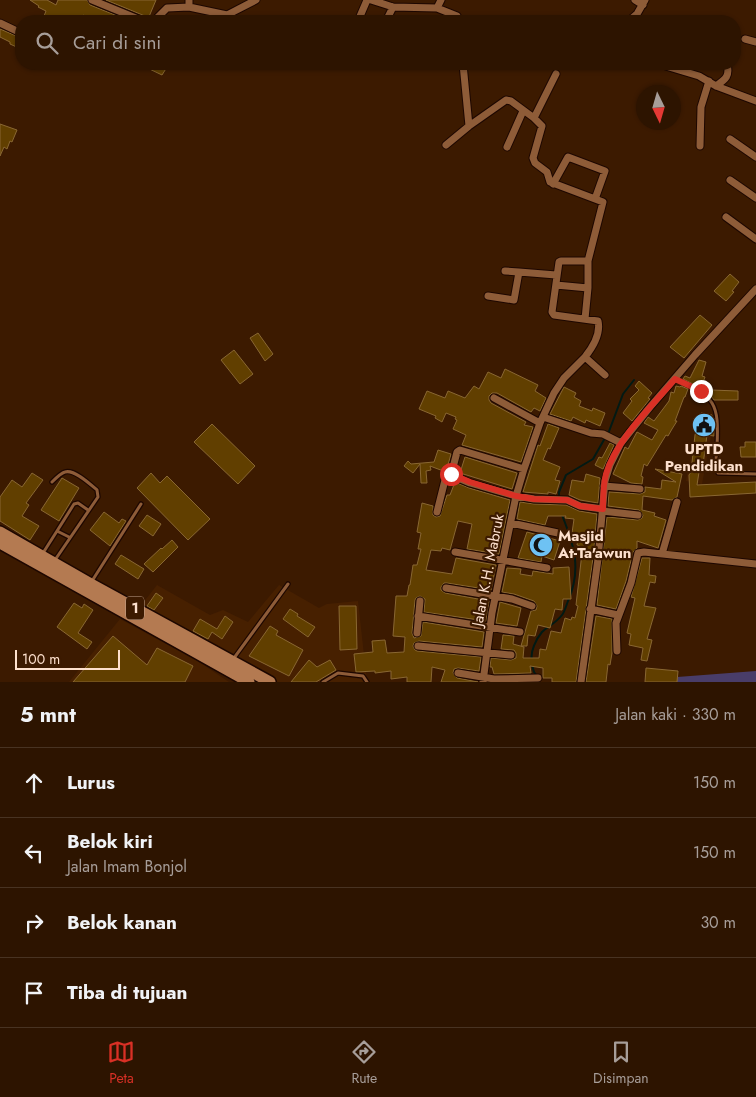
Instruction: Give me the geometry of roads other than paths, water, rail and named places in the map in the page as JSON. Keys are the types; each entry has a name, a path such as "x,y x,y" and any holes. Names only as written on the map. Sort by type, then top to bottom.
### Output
{"highway":[{"name":"1","path":"0,532 270,682"},
{"name":"1","path":"0,543 249,682"}],"street":[{"path":"92,0 129,15"},
{"path":"160,15 167,8 189,4 227,15 256,0"},
{"path":"361,15 367,0"},
{"path":"371,0 398,5 437,8 454,15"},
{"path":"437,8 441,0"},
{"path":"635,0 644,3 636,15"},
{"path":"0,23 15,30"},
{"path":"745,39 756,42"},
{"path":"464,70 469,126"},
{"path":"679,70 699,76 716,86 756,101"},
{"path":"716,86 726,79 728,70"},
{"path":"534,118 556,74"},
{"path":"700,146 701,107 709,81"},
{"path":"446,145 504,100 511,101 522,111 534,118 542,126 533,158 547,172 548,180 553,184 602,202 588,261 588,288 584,319 553,314 556,275 560,261 588,261"},
{"path":"507,147 522,111"},
{"path":"730,139 756,156"},
{"path":"553,184 568,157 605,171 595,199"},
{"path":"730,180 756,198"},
{"path":"726,217 756,239"},
{"path":"505,271 556,275"},
{"path":"488,296 514,300 519,272"},
{"path":"556,285 588,288"},
{"path":"581,682 598,559 606,473 621,443 695,355 756,289"},
{"name":"Jalan K.H. Mabruk","path":"483,680 495,597 516,496 541,420 554,392 594,345 599,326 598,321 584,319"},
{"path":"585,357 605,375"},
{"path":"494,398 541,420 606,435 621,443"},
{"path":"436,512 444,480 451,474 455,456 460,450 524,469"},
{"path":"451,474 516,496 534,499 567,500 580,506 638,514"},
{"path":"604,486 640,489"},
{"path":"662,554 677,502"},
{"path":"511,523 558,533"},
{"path":"455,552 503,562 547,568"},
{"path":"617,651 616,630 618,616 631,583 638,553 644,552 756,564"},
{"path":"446,588 512,599 532,606"},
{"path":"417,633 420,601"},
{"path":"590,609 618,616"},
{"path":"418,616 520,632"},
{"path":"418,646 511,655"},
{"path":"458,673 483,680 538,678"}],"lane":[{"path":"675,379 701,391 714,405 718,418 716,461 718,473 756,474"},
{"path":"52,482 65,472 71,472 84,478 96,490 98,497 69,537 54,563"},
{"path":"42,556 74,504 78,503 88,510"},
{"path":"91,584 140,504"},
{"path":"57,531 69,537"},
{"path":"232,661 288,584"},
{"path":"323,682 338,673 363,676 367,682"}],"waterway":[{"path":"608,434 623,394 634,380"},
{"path":"559,506 559,492 566,475 593,459 605,438"},
{"path":"532,660 533,649 540,635 557,621 564,612 575,578 573,547 562,515"},
{"path":"532,665 537,676"}],"place":[{"name":"UPTD Pendidikan","path":"704,425"},
{"name":"Masjid At-Ta'awun","path":"541,545"}]}
